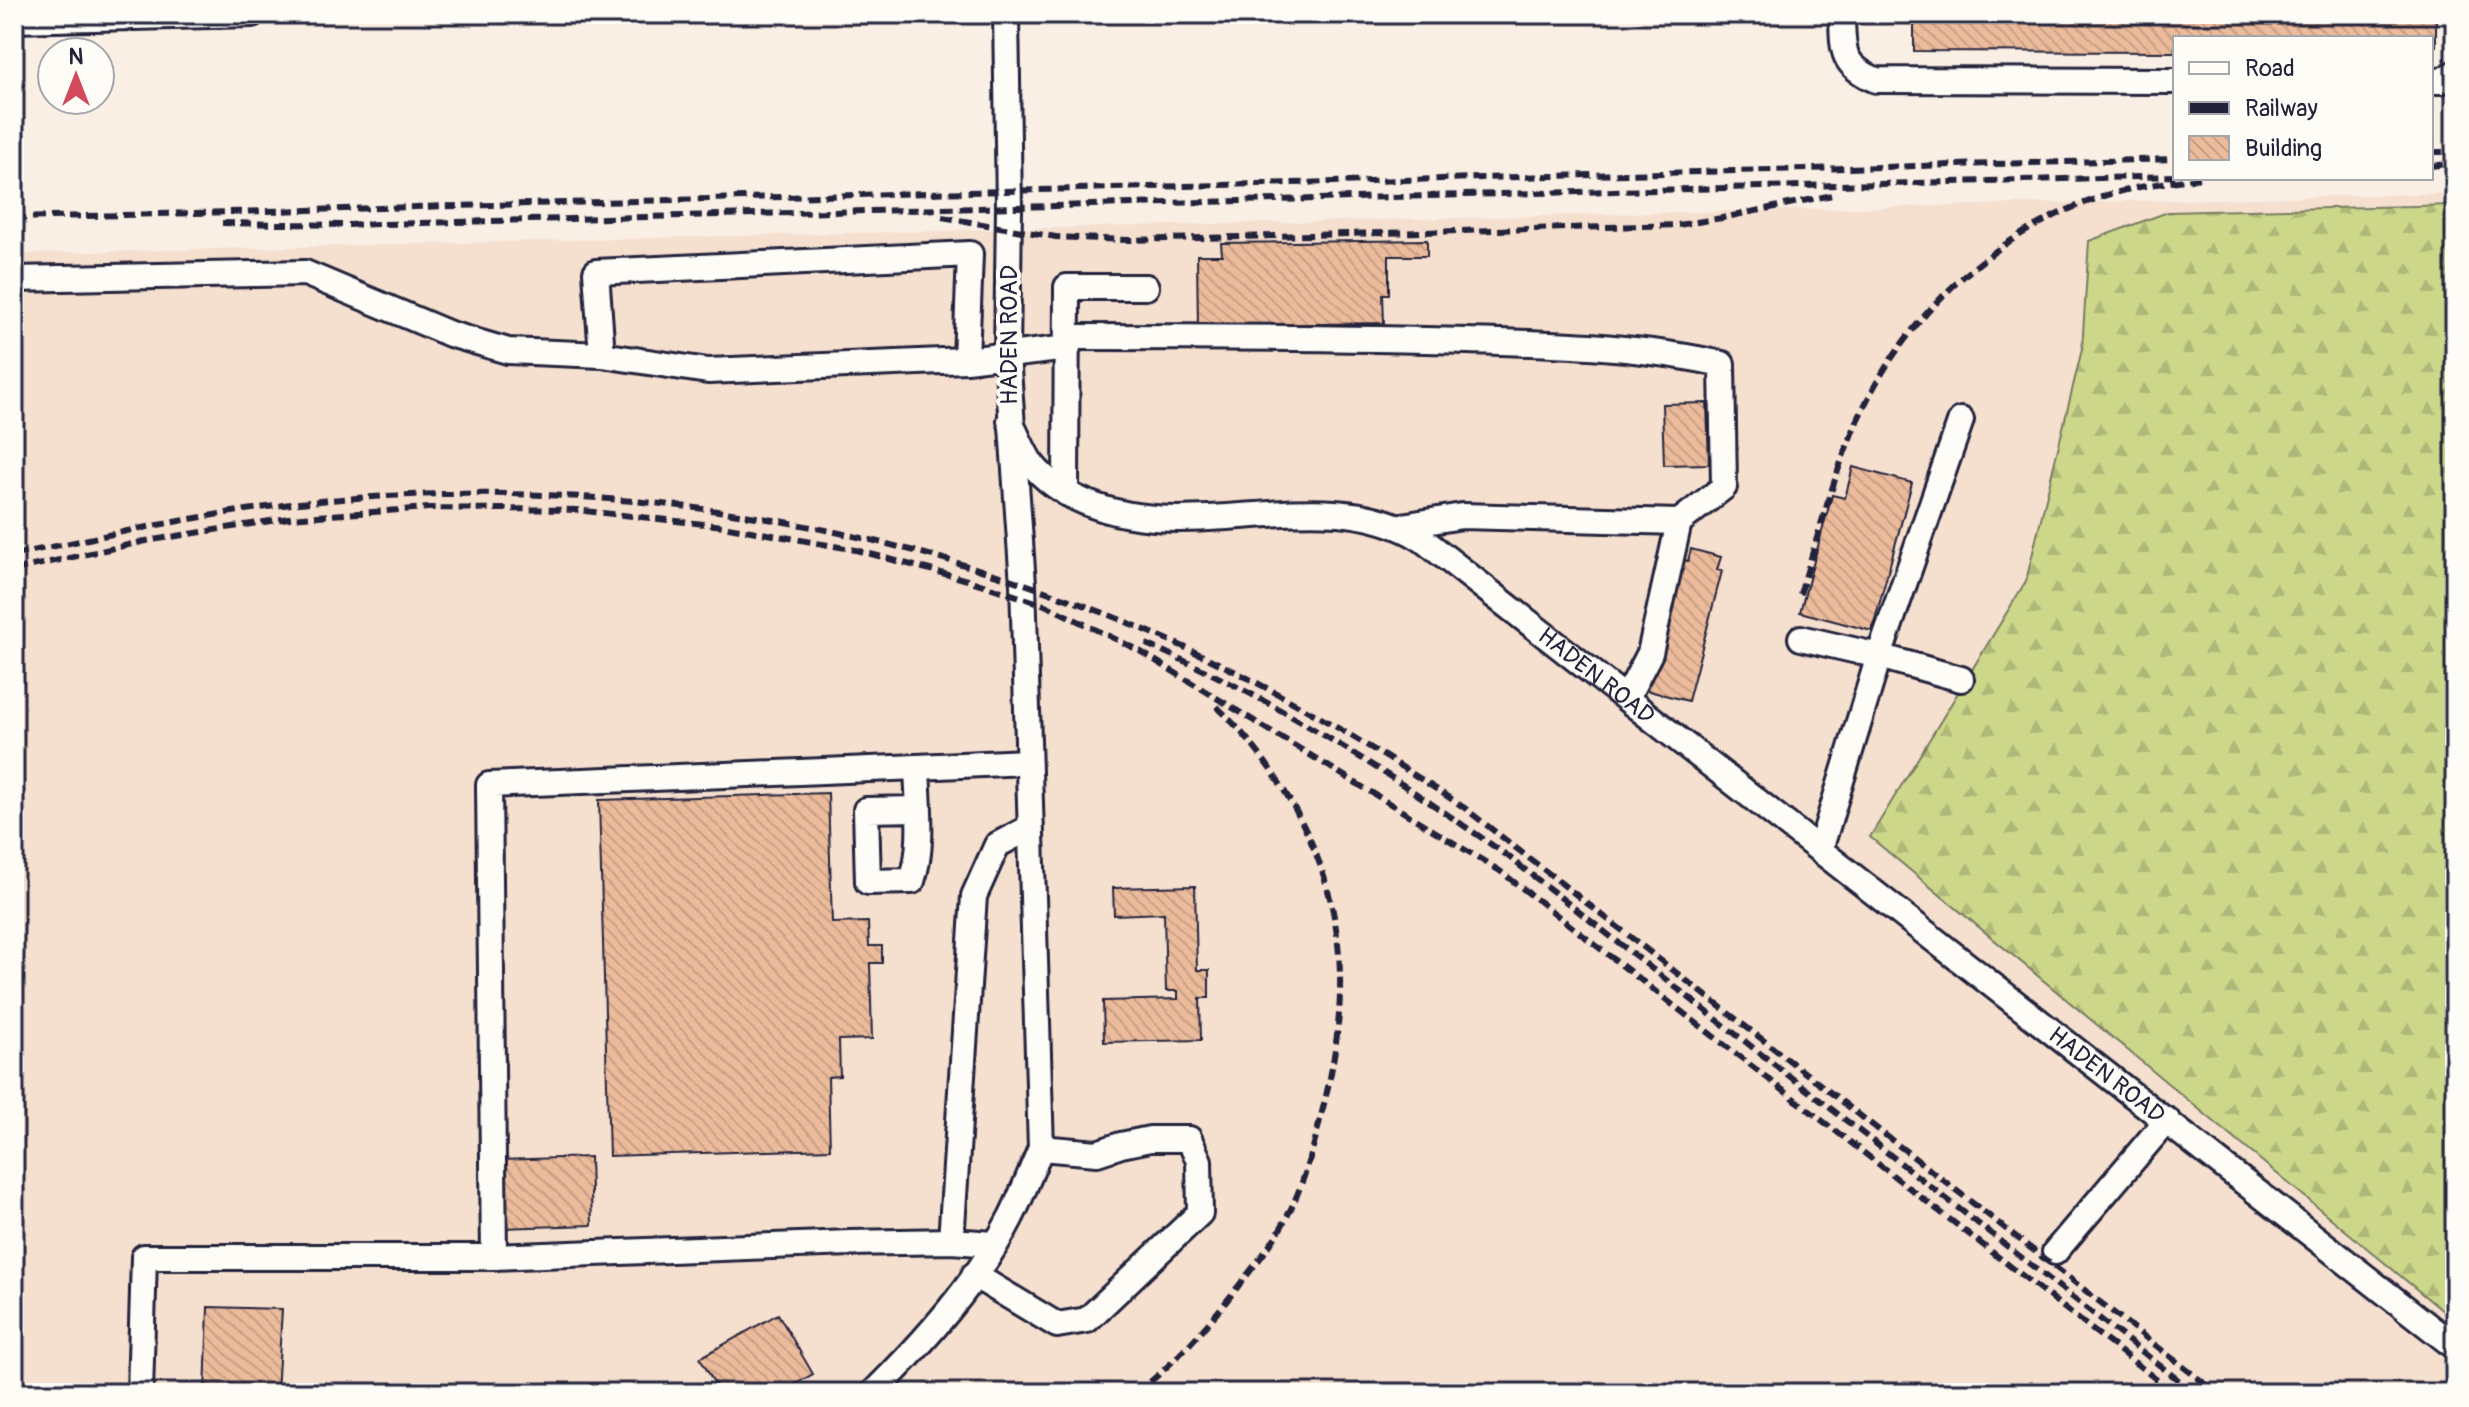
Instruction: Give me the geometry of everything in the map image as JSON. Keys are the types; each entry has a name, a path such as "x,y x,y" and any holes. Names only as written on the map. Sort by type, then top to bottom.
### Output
{"street":[{"path":"14,20 252,14"},
{"name":"HADEN ROAD","path":"1006,14 1010,421 1030,461 1046,478 1066,493 1112,512 1139,518 1169,520 1328,512 1380,518 1402,526 1627,697 2455,1347"},
{"path":"1842,14 1843,47 1848,63 1859,73 1876,80 2173,81"},
{"path":"2433,81 2441,81 2455,73"},
{"path":"602,355 596,272 970,254 966,360"},
{"path":"14,279 305,273 450,334 508,351 602,355 708,371 966,360 1068,342 1361,338 1602,346 1680,355 1722,364 1724,487 1679,522 1462,516 1402,526"},
{"path":"1066,493 1067,287 1146,287"},
{"path":"1820,850 1879,656 1961,420"},
{"path":"873,1393 948,1311 974,1275 1010,1219 1041,1148 1023,584 1010,421"},
{"path":"1627,697 1650,653 1679,522"},
{"path":"1801,638 1961,679"},
{"path":"494,1257 489,785 1027,762"},
{"path":"917,767 918,809"},
{"path":"951,1241 974,896 997,845 1029,828"},
{"path":"2055,1252 2167,1120"},
{"path":"974,1275 1057,1325 1087,1320 1200,1213 1199,1161 1189,1139 1150,1139 1097,1153 1041,1148"},
{"path":"140,1393 144,1257 494,1257 951,1241 994,1244"}],"shaded area":[{"path":"2455,193 2455,1393 14,1393 14,254"}],"green space":[{"path":"2455,205 2455,1321 1870,837 2026,581 2082,349 2089,241 2168,212"}],"building":[{"path":"1914,14 2436,16 2436,46 2433,46 2433,36 2173,36 2173,52 1914,51"},
{"path":"1427,240 1427,256 1389,256 1389,294 1383,294 1384,323 1198,326 1197,255 1222,255 1221,243"},
{"path":"1707,403 1709,464 1664,465 1662,404"},
{"path":"1853,467 1912,483 1872,631 1800,612 1832,495 1845,498"},
{"path":"1691,549 1721,557 1717,570 1722,571 1688,701 1641,689 1675,558 1688,561"},
{"path":"828,793 832,923 868,922 869,946 882,946 882,963 870,963 872,1039 839,1040 840,1076 828,1077 830,1149 609,1156 599,800"},
{"path":"1195,886 1197,970 1209,970 1209,998 1200,998 1201,1040 1104,1042 1103,1001 1178,999 1178,991 1166,991 1164,913 1114,915 1113,888"},
{"path":"590,1157 592,1225 501,1228 499,1160"},
{"path":"208,1307 282,1309 277,1393 205,1393"},
{"path":"778,1314 813,1374 779,1393 720,1393 700,1358"}],"railway":[{"path":"2433,152 2455,152"},
{"path":"14,218 2173,159"},
{"path":"2433,166 2455,163"},
{"path":"222,223 345,225 2173,176"},
{"path":"1800,594 1835,481 1860,415 1904,340 1933,307 1964,276 1998,249 2035,226 2074,207 2115,193 2186,180"},
{"path":"942,217 1056,237 1129,240 1678,225 1837,194"},
{"path":"14,555 187,520 291,504 405,495 519,494 634,501 747,516 860,537 970,567 1079,603 1184,647 1292,702 1462,806 2217,1393"},
{"path":"14,570 146,541 289,518 428,508 576,510 723,526 856,550 1045,605 1138,650 1500,871 2174,1393"},
{"path":"1146,644 1286,713 1419,795 1505,854 2195,1393"},
{"path":"1136,1393 1165,1369 1204,1328 1257,1263 1282,1226 1311,1156 1332,1069 1338,1028 1338,948 1322,869 1285,792 1261,756 1213,703"}]}
